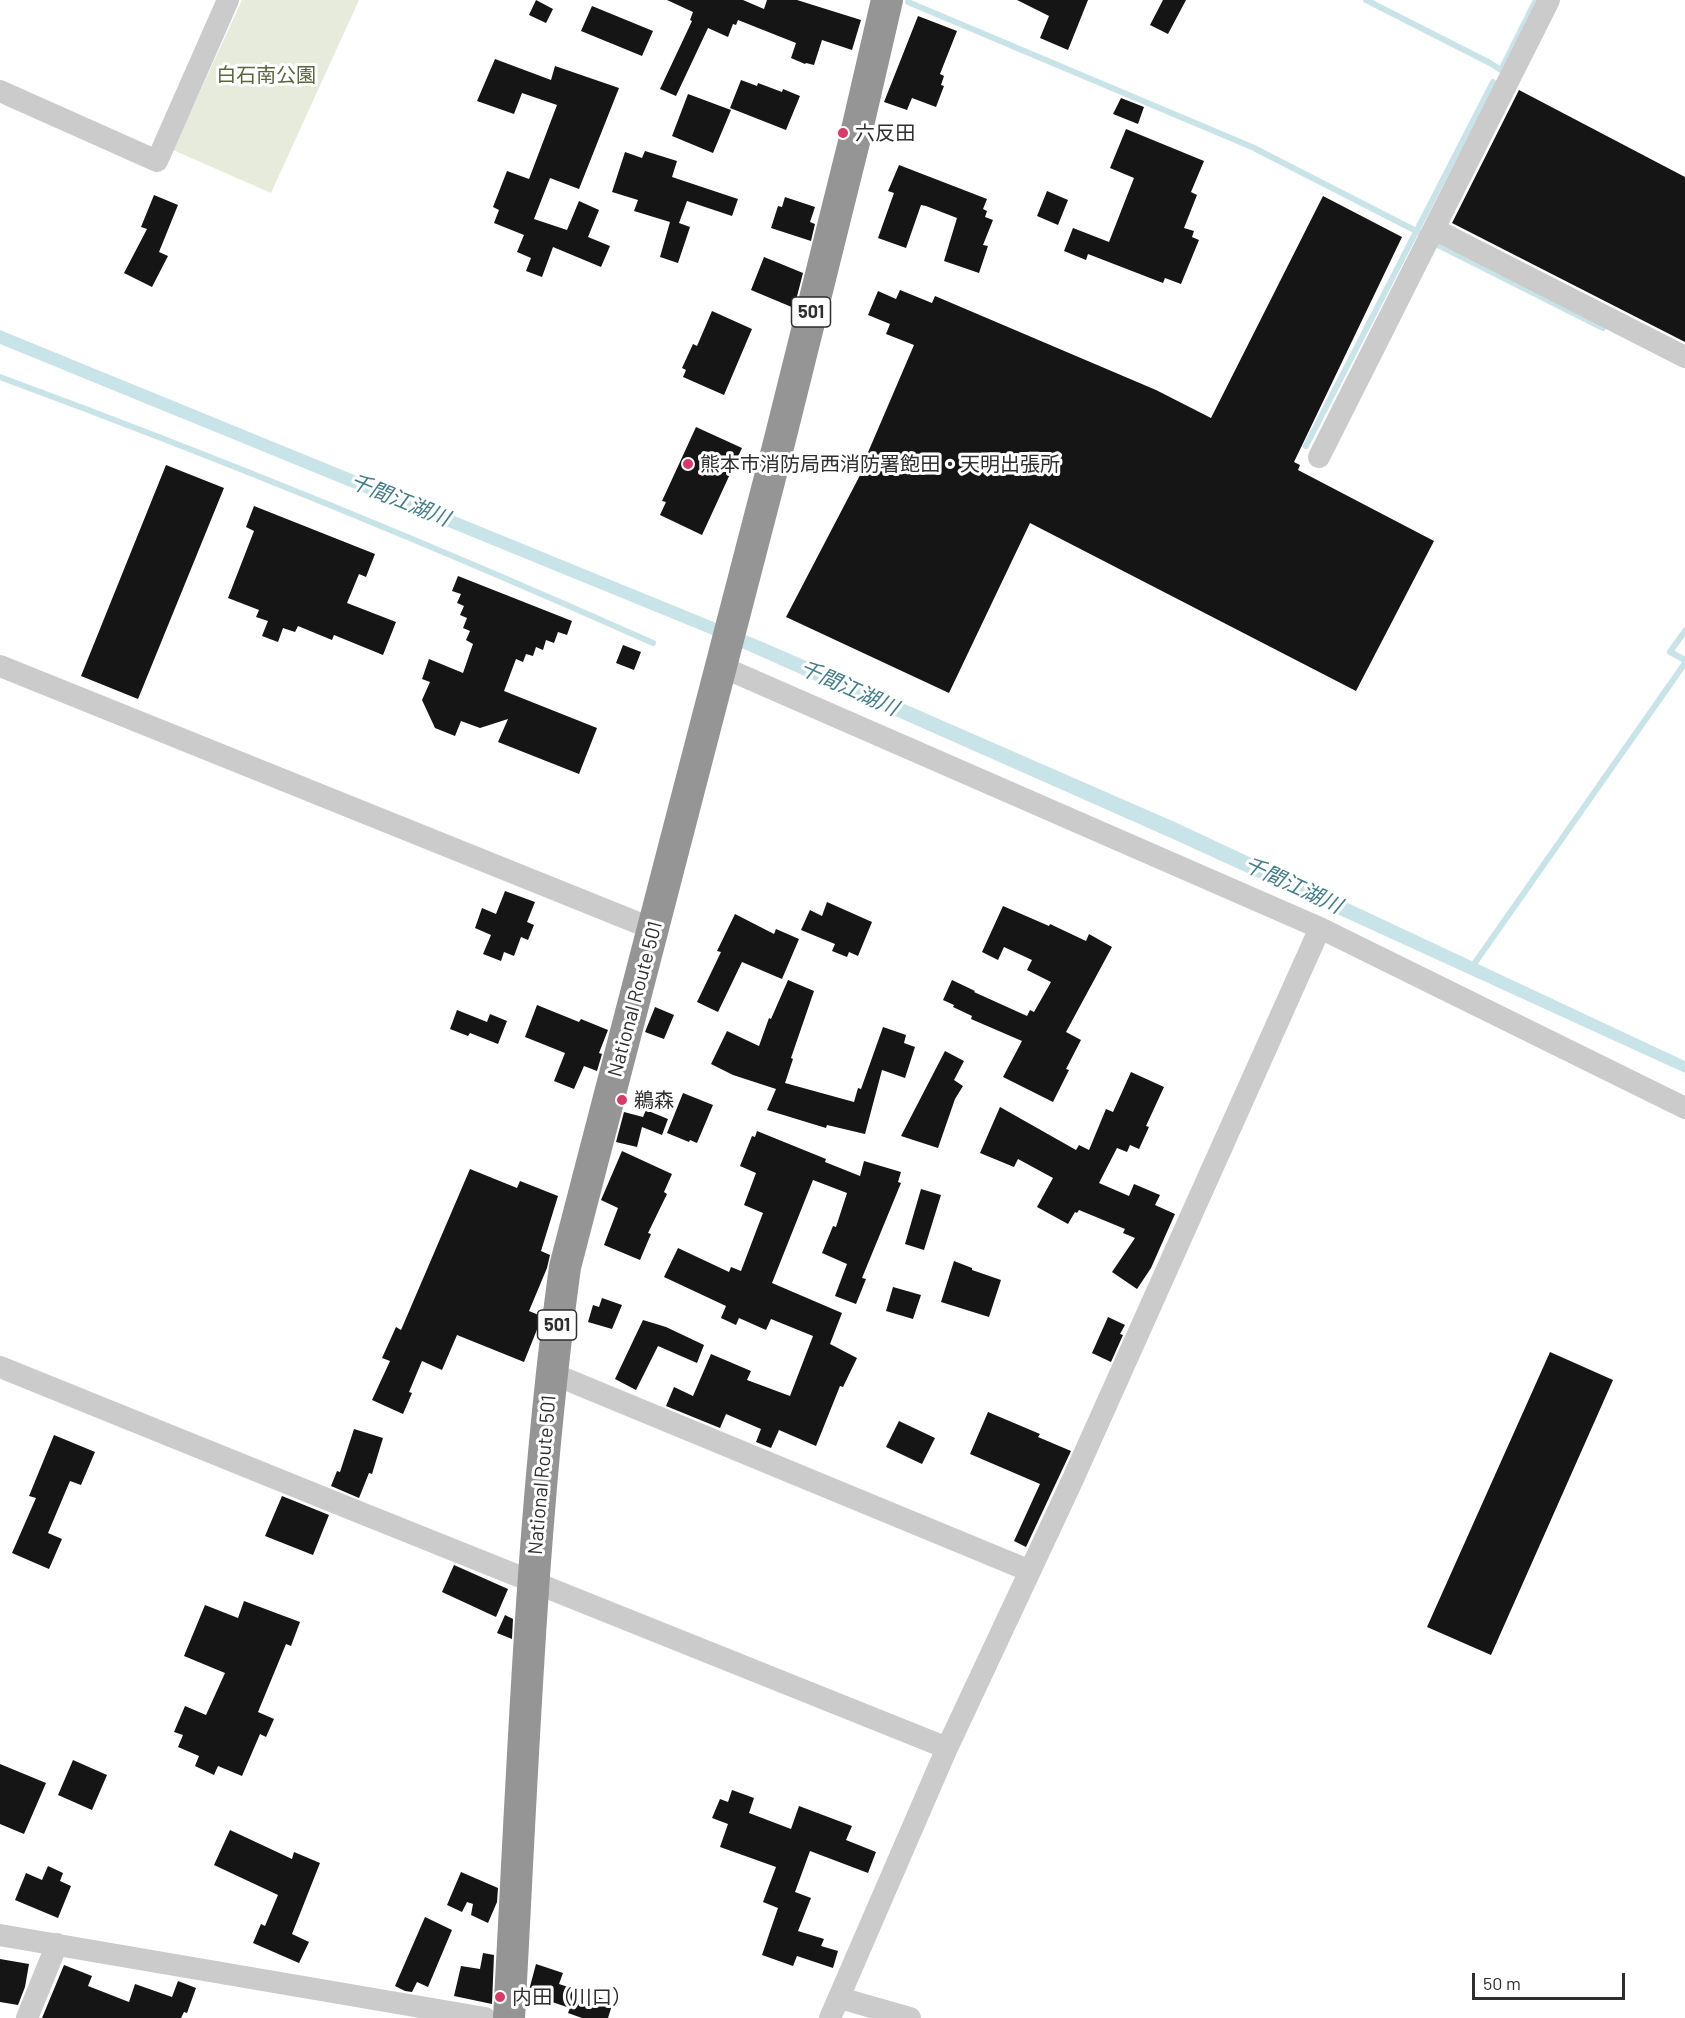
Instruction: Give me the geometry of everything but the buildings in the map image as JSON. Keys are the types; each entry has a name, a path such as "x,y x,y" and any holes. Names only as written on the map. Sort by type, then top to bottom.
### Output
{"highway":[{"name":"National Route 501","path":"509,2018 534,1581 551,1373 565,1267 780,438 843,188 887,0"}],"street":[{"path":"0,91 157,161 228,0"},
{"path":"1319,457 1549,0"},
{"path":"1434,228 1685,357"},
{"path":"725,647 1320,928 1685,1108"},
{"path":"0,666 653,929"},
{"path":"910,2018 835,2008 947,1748 1083,1458 1320,928"},
{"path":"0,1367 947,1748"},
{"path":"551,1373 1030,1571"},
{"path":"0,1935 485,2018"},
{"path":"27,2018 57,1944"}],"green space":[{"name":"白石南公園","path":"242,0 359,0 271,193 173,150"}],"water":[{"name":"千間江湖川","path":"0,330 765,643 1177,823 1685,1061 1685,1073 1173,839 710,634 0,344"}],"waterway":[{"path":"1366,0 1501,70 1536,0"},
{"path":"908,2 1252,147 1426,236"},
{"path":"1306,446 1493,82"},
{"path":"1438,245 1603,328"},
{"path":"0,377 328,504 653,643"},
{"path":"1685,631 1670,652 1685,660"},
{"path":"1472,967 1685,663"}],"place":[{"name":"六反田","path":"843,133"},
{"name":"熊本市消防局西消防署飽田・天明出張所","path":"688,464"},
{"name":"鵜森","path":"622,1100"},
{"name":"内田（川口）","path":"500,1997"}]}
